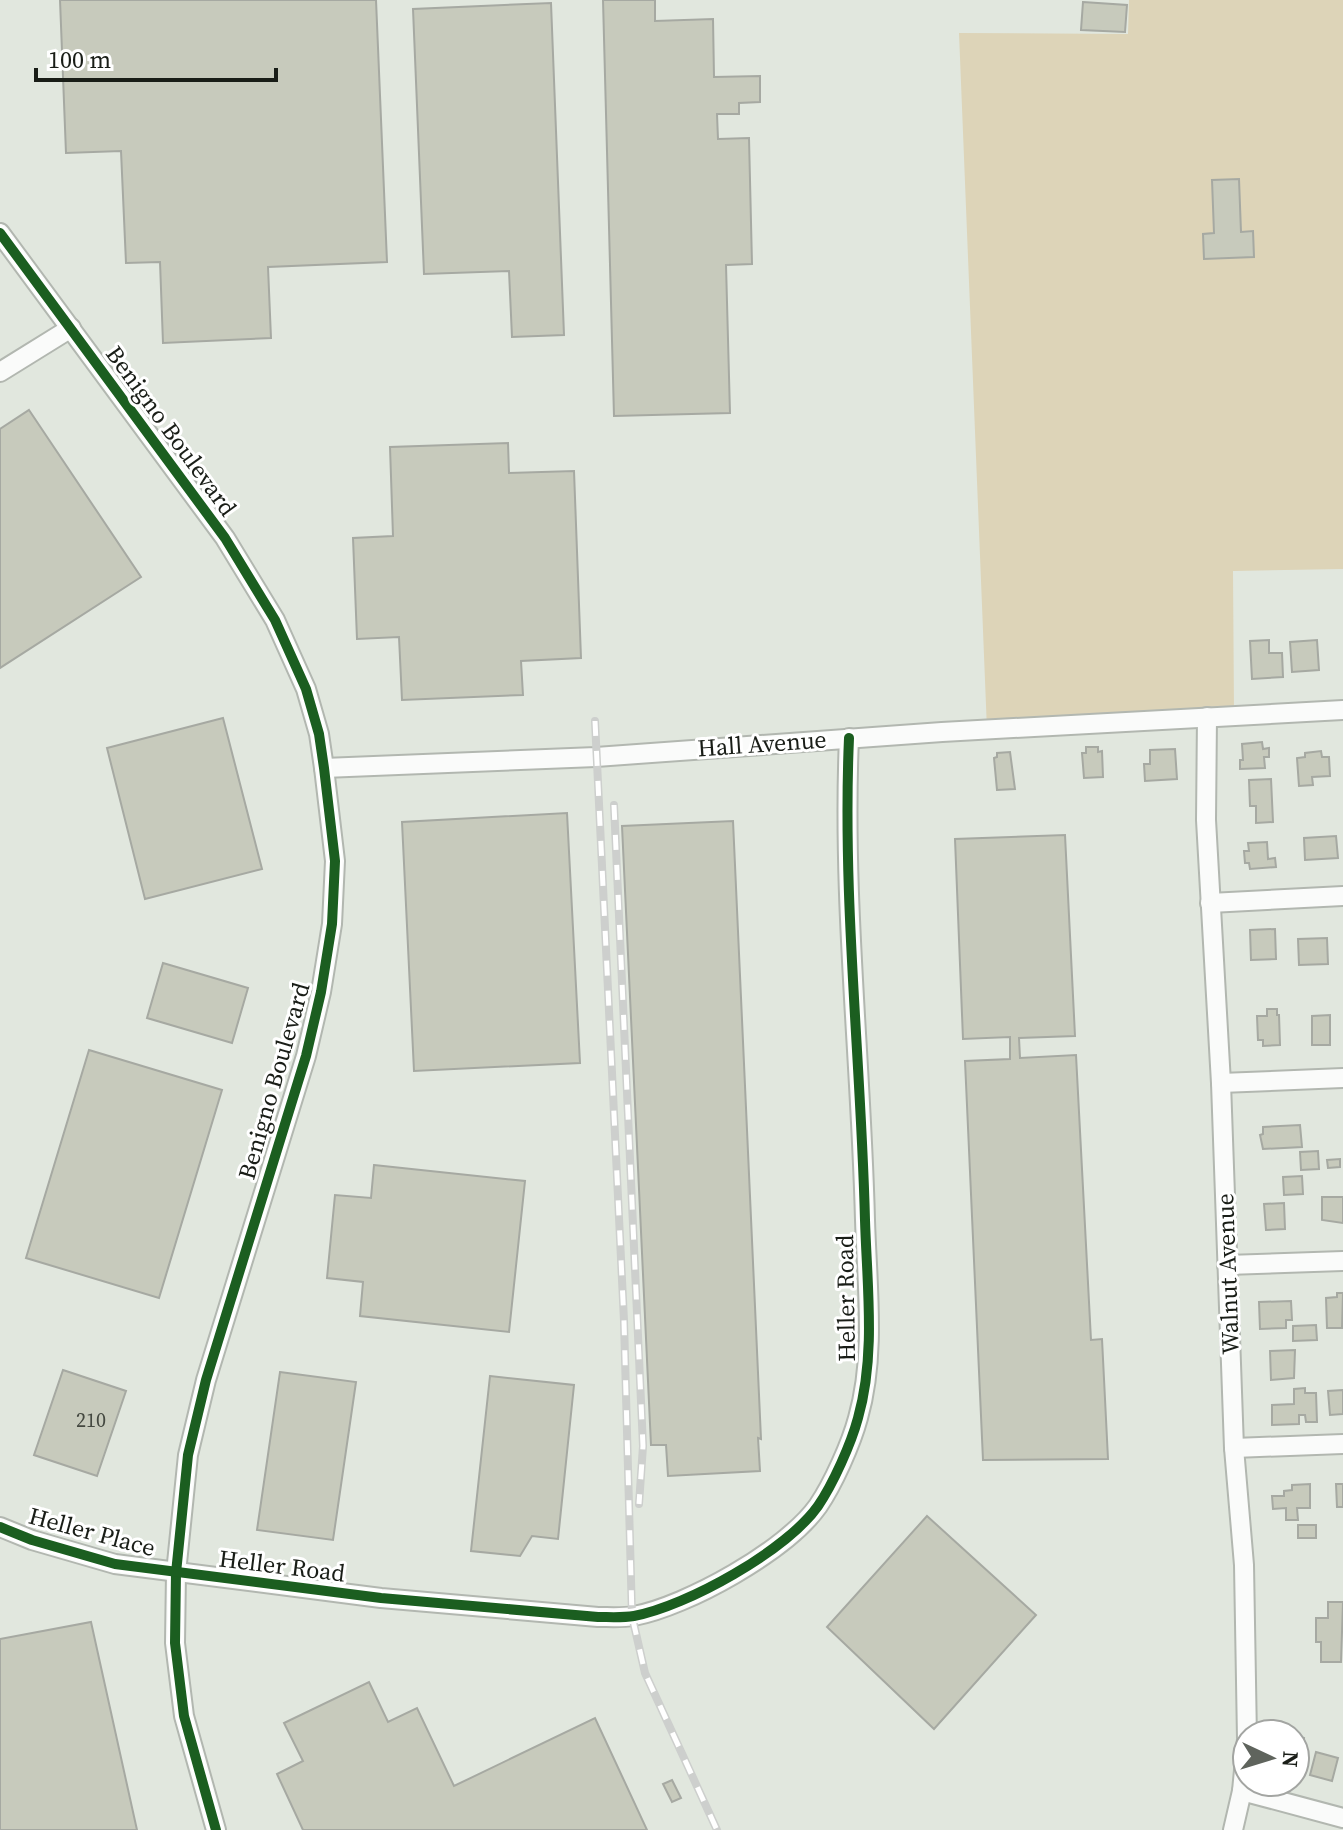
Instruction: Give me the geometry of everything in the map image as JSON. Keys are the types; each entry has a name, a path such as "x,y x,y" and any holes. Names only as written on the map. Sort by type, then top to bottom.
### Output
{"street":[{"name":"Benigno Boulevard","path":"0,233 225,538 275,620 306,689 319,734 324,768 335,861 332,924 321,992 306,1056 206,1380 188,1455 176,1573 175,1643 184,1716 216,1830"},
{"path":"0,372 71,328"},
{"name":"Hall Avenue","path":"324,768 596,757 849,738 1343,710"},
{"name":"Walnut Avenue","path":"1207,717 1206,820 1221,1083 1234,1448 1245,1581 1247,1718"},
{"name":"Heller Road","path":"176,1573 381,1598 598,1617 632,1616 675,1604 724,1580 778,1544 817,1507 858,1420 869,1360 864,1180 846,819 849,738"},
{"path":"1210,903 1343,896"},
{"path":"1221,1083 1343,1078"},
{"path":"1227,1265 1343,1261"},
{"path":"1234,1448 1343,1444"},
{"name":"Heller Place","path":"0,1527 32,1540 115,1564 176,1573"},
{"name":"Walnut Avenue","path":"1233,1830 1240,1798"},
{"path":"1268,1798 1343,1818"}],"shaded area":[{"path":"1129,0 1343,0 1343,569 1233,571 1234,713 987,730 959,33 1128,34"}],"building":[{"path":"60,0 376,0 387,262 268,267 271,338 163,343 160,262 126,263 121,151 66,153"},
{"path":"603,0 655,0 655,21 713,19 714,77 760,76 760,102 739,103 739,114 717,114 718,139 749,138 752,264 726,265 730,413 614,416"},
{"path":"1083,2 1127,5 1125,32 1081,30"},
{"path":"551,3 564,335 512,337 509,271 424,274 413,9"},
{"path":"1239,179 1241,232 1253,231 1254,257 1204,259 1203,234 1214,233 1212,180"},
{"path":"29,410 141,577 0,668 0,429"},
{"path":"508,443 509,473 574,471 581,658 521,661 523,695 402,700 399,637 357,639 353,538 393,536 390,447"},
{"path":"1269,640 1269,653 1282,653 1283,677 1252,679 1250,641"},
{"path":"1317,640 1319,670 1292,672 1290,642"},
{"path":"223,718 262,869 145,899 107,748"},
{"path":"1262,742 1263,749 1269,748 1269,757 1264,757 1265,768 1240,769 1242,744"},
{"path":"1086,747 1098,747 1098,752 1102,751 1103,777 1084,778 1082,753 1086,753"},
{"path":"1175,749 1177,779 1145,781 1144,764 1150,764 1150,750"},
{"path":"1321,751 1322,757 1329,757 1330,776 1312,777 1313,785 1299,786 1297,758 1305,757 1305,753"},
{"path":"1010,752 1015,789 997,790 994,758 997,753"},
{"path":"1271,779 1273,822 1256,823 1256,806 1250,806 1249,780"},
{"path":"567,813 580,1063 414,1071 402,822"},
{"path":"733,821 760,1471 668,1476 666,1445 651,1445 622,826"},
{"path":"1065,835 1075,1036 1019,1038 1020,1058 1076,1055 1091,1340 1102,1339 1108,1459 983,1460 965,1061 1010,1059 1010,1037 963,1039 955,839"},
{"path":"1336,836 1338,858 1305,860 1304,838"},
{"path":"1267,842 1268,859 1275,858 1276,867 1250,869 1249,863 1245,863 1244,851 1249,851 1248,843"},
{"path":"1275,929 1276,959 1251,960 1250,930"},
{"path":"1327,938 1328,964 1299,965 1298,939"},
{"path":"163,963 248,988 232,1043 147,1018"},
{"path":"1267,1009 1277,1009 1280,1045 1263,1046 1263,1040 1258,1040 1257,1016 1267,1016"},
{"path":"1330,1015 1330,1045 1312,1045 1312,1016"},
{"path":"89,1050 222,1090 159,1298 26,1258"},
{"path":"1300,1125 1302,1147 1263,1149 1260,1135 1263,1134 1263,1127"},
{"path":"1318,1151 1319,1169 1301,1170 1300,1152"},
{"path":"1340,1159 1340,1167 1328,1168 1327,1160"},
{"path":"374,1165 525,1181 509,1332 360,1316 363,1282 327,1278 335,1195 371,1198"},
{"path":"1302,1176 1303,1194 1284,1195 1283,1177"},
{"path":"1322,1197 1343,1197 1343,1223 1322,1220"},
{"path":"1284,1203 1285,1229 1266,1230 1264,1204"},
{"path":"1337,1293 1343,1293 1342,1328 1327,1328 1326,1298 1337,1297"},
{"path":"1291,1301 1292,1320 1286,1320 1286,1328 1260,1329 1259,1302"},
{"path":"1316,1325 1317,1340 1293,1341 1293,1326"},
{"path":"1295,1350 1294,1378 1271,1380 1270,1351"},
{"path":"63,1370 126,1391 97,1476 34,1455"},
{"path":"280,1372 356,1382 333,1540 257,1530"},
{"path":"490,1376 574,1385 558,1539 532,1536 520,1556 471,1551"},
{"path":"1305,1388 1305,1393 1316,1393 1317,1422 1306,1422 1305,1415 1299,1415 1299,1424 1272,1425 1272,1405 1294,1404 1294,1389"},
{"path":"1343,1390 1343,1414 1330,1415 1328,1391"},
{"path":"1310,1484 1310,1508 1297,1508 1298,1520 1286,1520 1286,1508 1273,1509 1272,1496 1284,1496 1284,1491 1292,1490 1292,1485"},
{"path":"1336,1484 1343,1484 1343,1507 1337,1507"},
{"path":"927,1516 1036,1615 934,1729 827,1627"},
{"path":"1298,1525 1316,1525 1316,1538 1298,1538"},
{"path":"1328,1602 1343,1602 1341,1662 1321,1662 1321,1642 1316,1642 1316,1618 1328,1618"},
{"path":"91,1622 137,1830 0,1830 0,1639"},
{"path":"369,1682 388,1722 417,1708 454,1786 595,1718 647,1830 303,1830 277,1774 303,1761 284,1723"},
{"path":"1316,1752 1338,1758 1332,1781 1311,1775"},
{"path":"672,1780 681,1798 672,1802 663,1784"}],"railway":[{"path":"595,721 624,1321 632,1616 645,1673 717,1830"},
{"path":"614,805 643,1446 639,1504"}],"cycle path":[{"path":"0,233 225,538 275,620 306,689 319,734 324,768 335,861 332,924 321,992 306,1056 206,1380 188,1455 176,1573 175,1643 184,1716 216,1830"},
{"path":"0,1527 32,1540 115,1564 381,1598 616,1617 656,1610 707,1589 760,1558 803,1523 824,1497 851,1440 864,1394 869,1345 848,858 849,738"}]}
